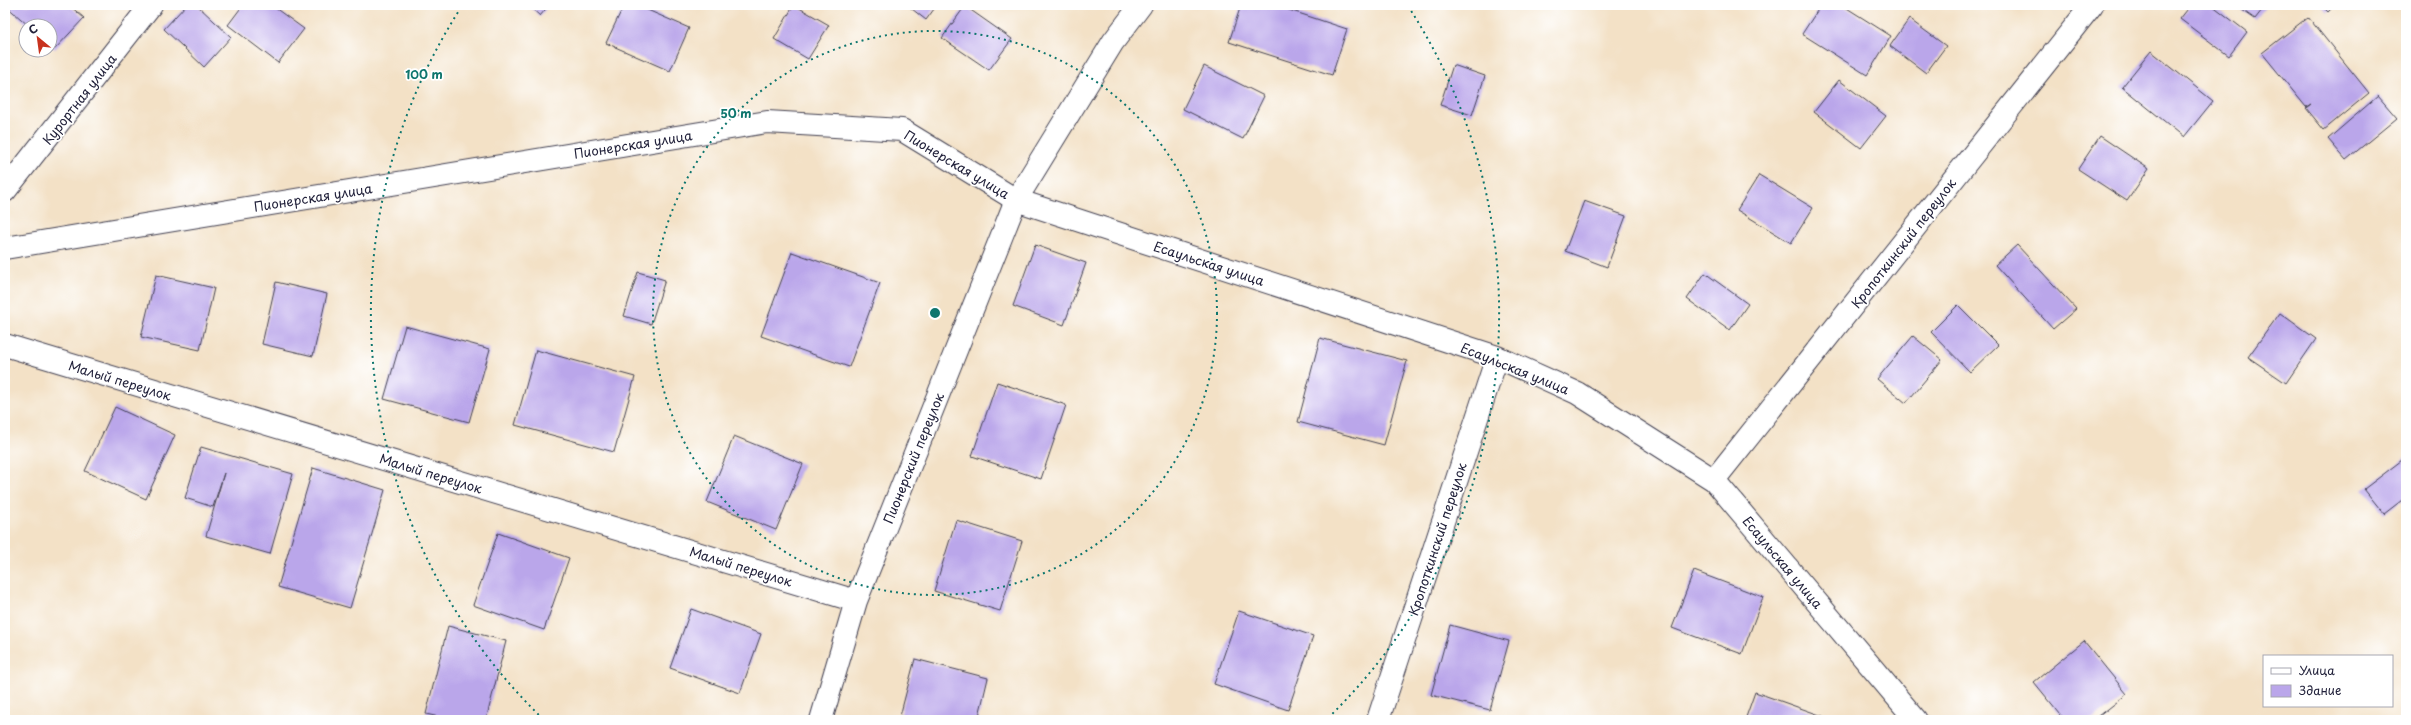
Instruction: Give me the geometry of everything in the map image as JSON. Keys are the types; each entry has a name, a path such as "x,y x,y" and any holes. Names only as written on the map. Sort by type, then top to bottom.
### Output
{"street":[{"name":"Курортная улица","path":"5,192 151,5"},
{"name":"Пионерская улица","path":"5,248 767,122 902,130 1016,200 1113,42 1141,5"},
{"name":"Кропоткинский переулок","path":"1714,480 2092,5"},
{"name":"Есаульская улица","path":"1016,200 1497,357 1578,393 1714,480 1909,716"},
{"name":"Пионерский переулок","path":"820,720 856,600 1016,200"},
{"name":"Малый переулок","path":"5,345 856,600"},
{"name":"Кропоткинский переулок","path":"1378,720 1497,357"}],"building":[{"path":"5,5 69,5 84,18 58,46 58,18 20,18"},
{"path":"186,5 197,5 231,37 204,67 164,29"},
{"path":"243,5 271,5 304,29 278,63 228,25"},
{"path":"528,5 549,5 540,16"},
{"path":"624,5 636,5 689,28 670,71 606,43"},
{"path":"794,5 829,25 808,59 774,39"},
{"path":"907,5 937,5 926,20"},
{"path":"1241,5 1274,5 1347,29 1332,75 1229,42"},
{"path":"1821,5 1842,5 1891,36 1867,75 1802,34"},
{"path":"2191,5 2212,5 2247,32 2229,56 2180,19"},
{"path":"2235,5 2266,5 2255,19"},
{"path":"2321,5 2335,5 2328,12"},
{"path":"965,6 1012,39 989,70 942,38"},
{"path":"2308,17 2369,93 2324,130 2306,108 2311,104 2306,107 2262,53"},
{"path":"1909,19 1946,46 1926,73 1890,46"},
{"path":"2151,51 2213,101 2184,137 2122,87"},
{"path":"1453,65 1485,76 1472,115 1440,105"},
{"path":"1204,66 1264,96 1243,139 1183,109"},
{"path":"1839,80 1886,116 1861,148 1814,112"},
{"path":"2378,96 2397,118 2346,160 2328,139"},
{"path":"2100,136 2149,169 2127,201 2078,169"},
{"path":"1759,175 1813,208 1791,243 1737,210"},
{"path":"1584,201 1626,216 1607,267 1565,251"},
{"path":"1035,245 1086,263 1064,325 1013,306"},
{"path":"2017,245 2076,309 2053,329 1995,265"},
{"path":"792,252 880,283 849,367 761,336"},
{"path":"638,272 665,280 651,324 624,316"},
{"path":"1705,273 1748,304 1730,330 1687,299"},
{"path":"156,275 214,288 200,350 141,337"},
{"path":"276,282 327,294 313,356 262,344"},
{"path":"1958,305 1998,345 1970,372 1931,332"},
{"path":"2280,313 2316,339 2286,383 2248,357"},
{"path":"405,326 490,349 469,422 384,399"},
{"path":"1913,336 1942,360 1906,403 1877,379"},
{"path":"1320,338 1407,361 1384,445 1298,422"},
{"path":"536,350 635,377 614,452 515,425"},
{"path":"997,382 1066,405 1041,479 972,456"},
{"path":"115,407 175,435 146,499 85,471"},
{"path":"734,436 803,464 776,530 707,502"},
{"path":"201,447 293,474 270,554 206,536 224,473 213,507 185,498"},
{"path":"2406,457 2406,497 2384,514 2364,489"},
{"path":"313,468 385,490 350,608 278,587"},
{"path":"956,520 1022,541 1000,611 934,591"},
{"path":"498,533 569,558 544,630 473,605"},
{"path":"1694,571 1763,597 1742,654 1672,628"},
{"path":"691,609 761,634 740,693 670,668"},
{"path":"1239,611 1313,636 1288,710 1214,684"},
{"path":"1450,625 1509,641 1490,710 1431,695"},
{"path":"448,626 506,641 486,720 452,720 426,714"},
{"path":"2084,641 2127,694 2094,720 2065,720 2034,682"},
{"path":"915,659 988,678 978,720 899,720"},
{"path":"1755,692 1831,719 1831,720 1745,720"}]}
